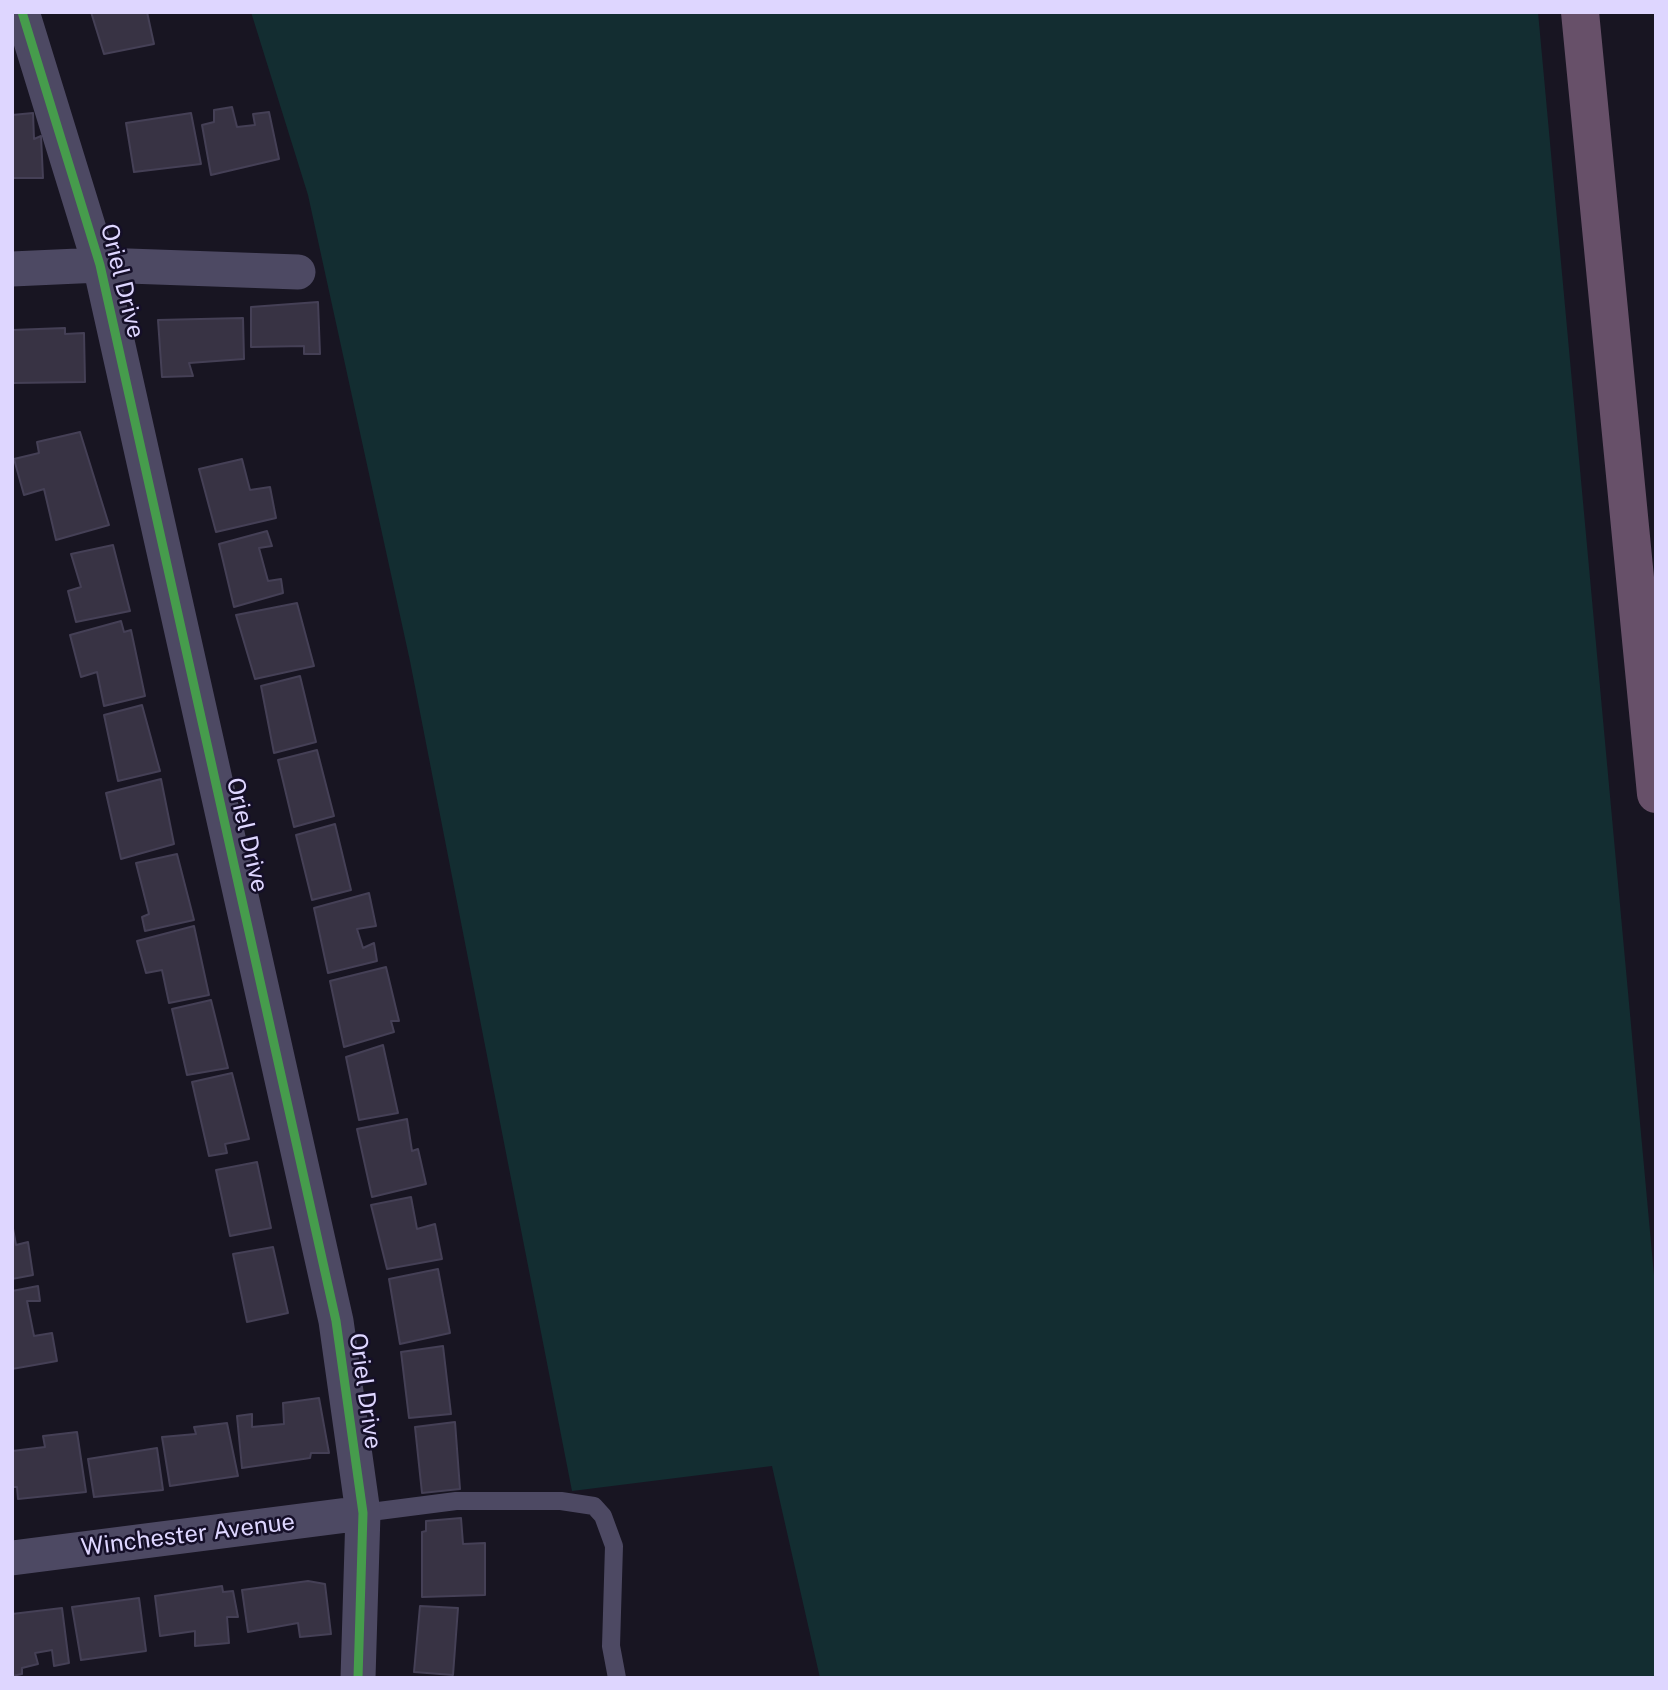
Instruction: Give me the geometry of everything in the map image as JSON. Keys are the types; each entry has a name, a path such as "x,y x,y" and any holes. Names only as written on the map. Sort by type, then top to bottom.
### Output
{"highway":[{"path":"1580,12 1656,794"}],"street":[{"name":"Oriel Drive","path":"22,12 100,265 336,1321 363,1513 358,1678"},
{"path":"12,269 100,265 298,272"},
{"name":"Winchester Avenue","path":"12,1558 363,1513"}],"lane":[{"path":"363,1513 456,1501 561,1501 594,1506 603,1516 614,1546 611,1646 617,1678"}],"green space":[{"path":"251,12 1538,12 1656,1297 1656,1678 820,1678 772,1466 572,1491 410,661 308,195"}],"building":[{"path":"91,12 147,12 154,44 104,54"},
{"path":"232,107 237,127 255,125 253,114 269,112 279,159 211,175 202,125 214,122 214,110"},
{"path":"33,113 34,139 41,136 43,178 12,178 12,115"},
{"path":"191,113 201,164 134,172 126,123"},
{"path":"318,302 320,354 304,354 304,346 251,347 251,307"},
{"path":"243,318 244,359 189,363 193,376 162,377 158,320"},
{"path":"65,328 65,334 84,333 85,382 12,383 12,330"},
{"path":"80,432 109,525 56,540 44,489 24,495 14,459 39,453 37,442"},
{"path":"242,459 250,490 270,487 276,518 216,532 199,469"},
{"path":"267,531 272,546 259,548 268,581 281,579 283,593 234,607 219,544"},
{"path":"113,545 130,611 76,622 68,591 81,587 71,554"},
{"path":"297,603 314,666 255,679 236,615"},
{"path":"121,621 124,632 131,630 145,696 104,706 97,672 81,677 70,635"},
{"path":"300,676 316,742 274,753 261,686"},
{"path":"142,705 160,771 118,781 104,715"},
{"path":"317,750 334,816 294,827 278,760"},
{"path":"161,779 174,844 121,859 106,793"},
{"path":"335,824 351,890 312,900 296,835"},
{"path":"177,854 194,920 145,931 142,917 149,914 136,863"},
{"path":"369,893 376,926 357,929 363,948 374,943 377,961 328,973 314,908"},
{"path":"194,926 209,995 169,1003 162,970 146,973 137,941"},
{"path":"386,967 399,1021 391,1021 394,1032 344,1047 330,981"},
{"path":"211,1000 228,1068 187,1075 172,1009"},
{"path":"383,1045 398,1113 359,1120 346,1057"},
{"path":"232,1073 249,1139 225,1144 227,1153 209,1156 192,1082"},
{"path":"407,1119 412,1151 418,1149 426,1184 372,1197 357,1129"},
{"path":"257,1162 271,1228 230,1236 216,1170"},
{"path":"411,1197 417,1229 435,1224 442,1259 387,1269 371,1205"},
{"path":"12,1223 16,1245 28,1242 33,1275 12,1279"},
{"path":"273,1247 288,1313 247,1322 233,1254"},
{"path":"438,1269 450,1333 400,1344 389,1279"},
{"path":"38,1286 40,1301 27,1301 34,1336 52,1333 57,1361 12,1369 12,1291"},
{"path":"443,1346 451,1414 409,1418 401,1352"},
{"path":"319,1398 329,1453 311,1453 310,1458 242,1468 237,1416 252,1414 252,1427 284,1424 283,1403"},
{"path":"455,1422 460,1489 422,1493 415,1427"},
{"path":"227,1423 238,1476 170,1486 162,1437 196,1434 194,1427"},
{"path":"77,1432 86,1492 18,1499 17,1487 12,1487 12,1451 45,1447 43,1436"},
{"path":"157,1448 163,1490 94,1497 88,1459"},
{"path":"461,1518 463,1544 485,1543 485,1595 422,1597 422,1532 426,1531 426,1521"},
{"path":"308,1581 325,1584 331,1634 300,1637 298,1623 248,1632 242,1590"},
{"path":"222,1586 223,1592 233,1591 238,1617 227,1617 229,1643 195,1646 195,1631 160,1636 155,1596"},
{"path":"139,1598 146,1651 81,1660 72,1607"},
{"path":"420,1606 458,1608 453,1675 414,1672"},
{"path":"62,1608 69,1663 54,1666 52,1650 35,1653 38,1664 22,1668 22,1674 12,1676 12,1614"}],"cycle path":[{"path":"22,12 100,265 336,1321 363,1513 358,1678"}]}
